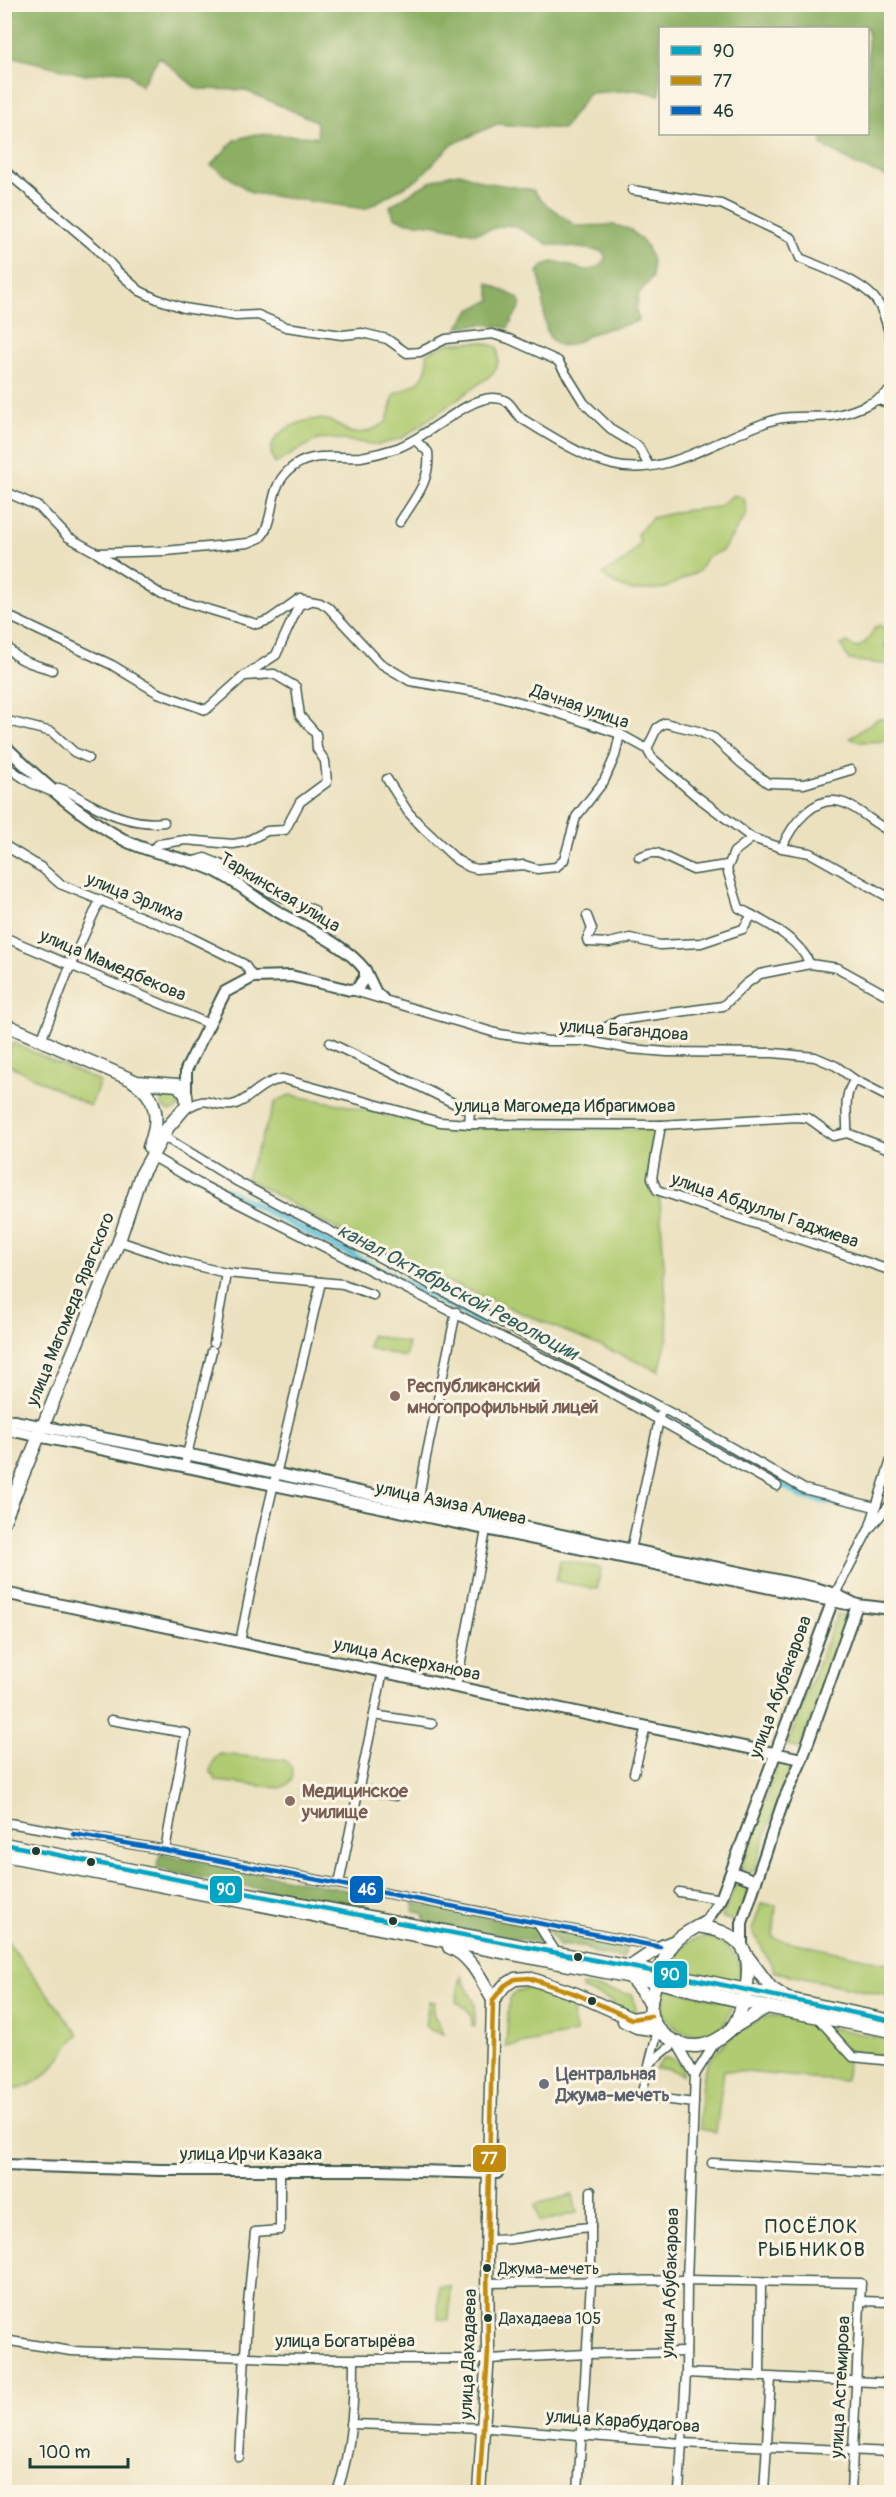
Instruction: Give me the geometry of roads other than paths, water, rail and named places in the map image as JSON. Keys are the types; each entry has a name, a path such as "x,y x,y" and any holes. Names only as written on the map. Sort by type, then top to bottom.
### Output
{"main road":[{"name":"Таркинская улица","path":"4,745 72,808 102,827 150,851 219,873 270,907 349,952 365,970 374,989 382,998"},
{"path":"41,1041 136,1083 165,1116 181,1112 186,1095 186,1070 225,992 253,977 291,976 354,990 365,977 365,970"},
{"path":"4,1025 137,1082 178,1085 186,1095"},
{"path":"140,1177 156,1124 155,1094 163,1085 186,1070"},
{"name":"улица Магомеда Ярагского","path":"4,1521 119,1241 140,1177 163,1136 181,1112"},
{"path":"4,1419 40,1432"},
{"path":"4,1429 40,1432"},
{"name":"улица Азиза Алиева","path":"40,1432 116,1440 186,1460 211,1459 274,1478 418,1505 488,1523 631,1550 834,1598"},
{"name":"улица Азиза Алиева","path":"40,1432 274,1478 834,1598"},
{"name":"улица Аскерханова","path":"4,1593 802,1759"},
{"path":"834,1598 856,1605 891,1609"},
{"name":"улица Абубакарова","path":"631,1973 660,1947 675,1941 707,1920 721,1899 834,1598"},
{"name":"улица Абубакарова","path":"716,2041 731,2029 738,2017 748,1974 742,1923 783,1802 802,1759 856,1605"},
{"path":"4,1844 557,1954 631,1973 651,2010 658,2030 676,2042 698,2046 716,2041"},
{"path":"4,1856 431,1940 631,1973 744,1995 787,1998 891,2021"},
{"path":"732,1872 756,1881"},
{"path":"698,1926 723,1931 744,1950 771,1988 787,1998"},
{"path":"431,1940 458,1950 473,1967 493,2000 504,1986 515,1979 529,1978 576,1994 632,2019 651,2010"},
{"path":"651,2010 658,1978 675,1941"},
{"name":"улица Дахадаева","path":"479,2493 491,2359 491,2240 501,2008 507,1991 516,1984 527,1981 536,1983 637,2026 658,2030"},
{"path":"744,1995 767,2007 891,2031"},
{"name":"улица Дахадаева","path":"493,2000 494,2173"},
{"path":"731,2029 767,2007"},
{"name":"улица Ирчи Казака","path":"4,2165 161,2170 377,2170 494,2173"},
{"name":"улица Дахадаева","path":"486,2428 487,2493"}],"street":[{"path":"4,170 97,249 140,291 157,299 184,308 236,316 258,315 295,329 342,335 362,333 387,339 407,353 420,352 446,339 492,334 509,339 558,361 584,403 613,431 638,446 649,465"},
{"path":"632,190 721,204 792,238 800,258 856,284 877,301 888,324 891,344"},
{"path":"97,553 166,551 254,541 260,538 267,528 276,486 295,466 314,457 369,455 416,441 483,399 499,399 510,403 524,420 596,459 614,465 649,465 699,451 780,418 833,416 879,400 891,388"},
{"path":"879,400 891,405"},
{"path":"400,522 422,488 430,469 428,452 416,441"},
{"path":"4,491 39,507 68,537 162,595 257,624 269,620 300,598 315,600"},
{"path":"4,614 112,665 158,693 206,710 244,676 276,655 299,605 315,600"},
{"name":"Дачная улица","path":"315,600 337,615 380,663 410,681 494,695 620,734 647,749 652,758 695,795 752,838 782,848 810,853 891,899"},
{"path":"4,640 16,657 52,670"},
{"path":"150,851 159,844 185,840 233,844 245,842 267,831 285,830 300,802 327,782 326,761 317,749 316,734 300,716 296,687 274,674 244,676"},
{"path":"4,720 52,732 74,752 88,758"},
{"path":"647,749 657,728 664,723 698,731 714,738 741,763 768,783 804,784 851,770"},
{"path":"387,779 408,812 457,860 469,867 496,868 510,865 524,865 537,869 556,867 564,860 576,817 604,781 620,734"},
{"path":"4,765 31,783 55,793 58,788 67,790 92,806 133,820 151,823 164,822"},
{"path":"782,848 798,820 808,810 825,802 843,802 871,819 878,826 891,832"},
{"path":"752,838 734,852 728,865 728,878 739,908 805,951 810,964"},
{"name":"улица Эрлиха","path":"4,845 42,868 60,884 186,935 244,964 253,977"},
{"path":"639,857 650,853 657,854 693,870 728,865"},
{"path":"189,862 205,858 227,867 272,893 314,910"},
{"path":"41,1041 71,964 100,900"},
{"path":"587,916 592,929 587,939 588,942 609,943 630,938 674,946 701,943 743,929 752,915"},
{"name":"улица Мамедбекова","path":"4,937 208,1024"},
{"path":"588,1041 587,1036 620,1020 723,1006 760,974 810,964 838,968 891,998"},
{"name":"улица Багандова","path":"354,990 419,1012 499,1034 548,1041 588,1041 630,1049 667,1052 802,1054 836,1066 855,1080 891,1098"},
{"path":"330,1043 470,1111 469,1124"},
{"name":"улица Магомеда Ибрагимова","path":"181,1112 202,1100 227,1105 236,1103 265,1083 283,1079 440,1122 661,1125 796,1117 807,1118 833,1136 847,1133 891,1150"},
{"path":"847,1133 846,1102 850,1085 855,1080"},
{"name":"улица Абдуллы Гаджиева","path":"661,1125 652,1178 657,1190 891,1271"},
{"path":"163,1136 238,1182 662,1409 804,1488 876,1507"},
{"path":"152,1156 198,1183 456,1312 658,1419 777,1486"},
{"path":"119,1241 181,1262 226,1273 343,1284 373,1295"},
{"path":"186,1460 213,1347 226,1273"},
{"path":"240,1642 274,1478 321,1282"},
{"path":"467,1318 473,1308"},
{"path":"418,1505 456,1312"},
{"path":"631,1550 662,1409"},
{"name":"улица Абубакарова","path":"834,1598 869,1529 891,1457"},
{"path":"869,1529 891,1502"},
{"path":"456,1687 488,1523"},
{"path":"339,1884 383,1671"},
{"path":"374,1715 432,1724"},
{"path":"111,1720 186,1732 165,1850"},
{"path":"634,1773 646,1726"},
{"path":"359,1789 396,1796"},
{"path":"7,1825 165,1850 660,1947"},
{"path":"679,1892 721,1899"},
{"path":"536,1923 557,1954"},
{"path":"816,2017 853,2057 891,2061"},
{"path":"658,2030 640,2096 694,2103"},
{"name":"улица Абубакарова","path":"679,2493 686,2373 687,2280 695,2075 716,2041"},
{"path":"650,2063 676,2042 695,2075"},
{"path":"712,2163 891,2173"},
{"path":"239,2457 248,2304 255,2232 280,2230 280,2170"},
{"path":"578,2493 591,2282 591,2191"},
{"path":"491,2240 522,2238 566,2228 591,2228"},
{"path":"491,2283 687,2280 761,2282 760,2377"},
{"name":"улица Астемирова","path":"761,2282 861,2283 851,2493"},
{"path":"861,2301 891,2302"},
{"name":"улица Богатырёва","path":"4,2340 71,2351 354,2359 491,2359 686,2352"},
{"path":"337,2493 347,2462 354,2359"},
{"path":"686,2373 891,2383"},
{"path":"764,2493 771,2378"},
{"name":"улица Карабудагова","path":"351,2424 486,2428 681,2443 891,2452"}],"waterway":[{"name":"канал Октябрьской Революции","path":"200,1176 483,1323"},
{"name":"канал Октябрьской Революции","path":"637,1403 753,1468"},
{"name":"канал Октябрьской Революции","path":"773,1479 802,1496 863,1509"}],"place":[{"name":"Республиканский многопрофильный лицей","path":"395,1396"},
{"name":"Медицинское училище","path":"290,1801"},
{"name":"Центральная Джума-мечеть","path":"544,2084"},
{"name":"Джума-мечеть","path":"487,2268"},
{"name":"Дахадаева 105","path":"488,2318"}],"district":[{"name":"ПОСЁЛОК РЫБНИКОВ","path":"812,2238"}]}
